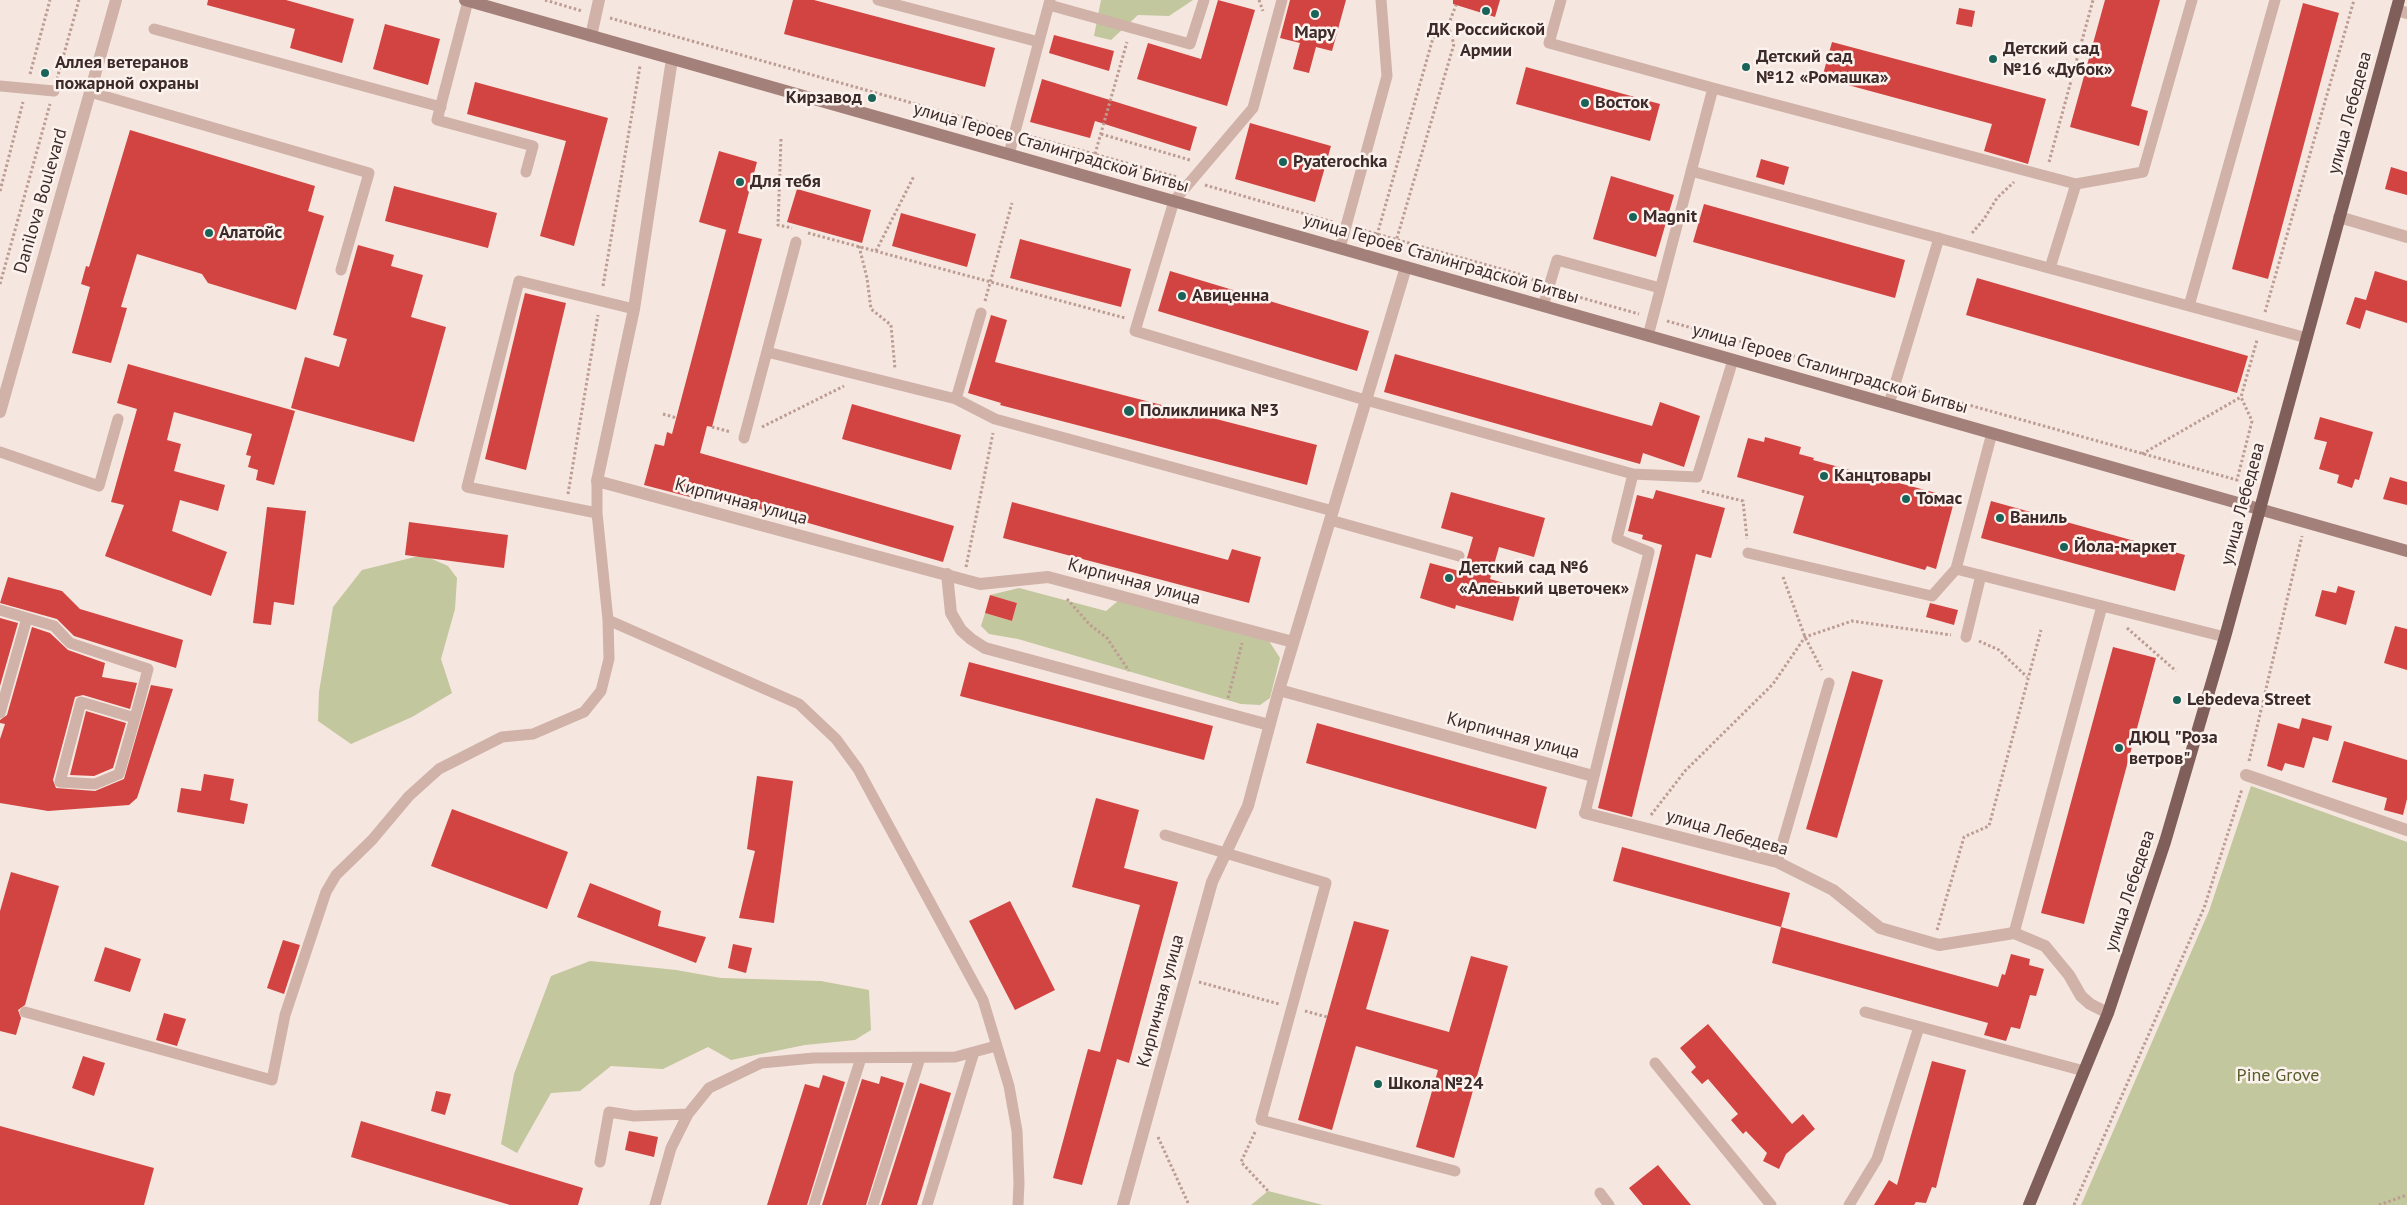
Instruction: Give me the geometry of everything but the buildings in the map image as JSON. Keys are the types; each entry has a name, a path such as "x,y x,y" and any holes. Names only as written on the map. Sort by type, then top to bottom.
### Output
{"main road":[{"name":"улица Лебедева","path":"2029,1205 2108,1012 2165,842 2225,637 2339,218 2401,7"}],"street":[{"name":"Danilova Boulevard","path":"0,412 116,0"},
{"name":"улица Героев Сталинградской Битвы","path":"466,0 2407,551"},
{"path":"591,36 599,0"},
{"path":"596,481 634,309 672,59"},
{"path":"2339,218 2407,237"},
{"path":"1279,690 1406,267"},
{"name":"Кирпичная улица","path":"596,481 980,584 1048,577 1293,642"},
{"path":"946,574 951,613 961,630 970,639 985,648 1269,725"},
{"name":"Кирпичная улица","path":"1123,1205 1212,882 1248,806 1279,690 1593,776"},
{"path":"2246,775 2407,830"},
{"name":"улица Лебедева","path":"1585,813 1778,862 1833,890 1880,928 1939,945 2014,934 2045,946 2069,975 2081,996 2090,1004 2108,1012"}],"lane":[{"path":"466,0 437,120 533,146 526,172"},
{"path":"878,0 1039,42"},
{"path":"1009,154 1050,2 1190,44 1204,0"},
{"path":"1282,0 1253,108 1174,201 1135,330 1366,400 1633,474 1698,477 1733,360"},
{"path":"1340,248 1348,226 1387,76 1381,0"},
{"path":"1561,0 1549,43 2076,184 2143,172 2192,0"},
{"path":"2189,306 2275,0"},
{"path":"154,29 441,106"},
{"path":"0,86 54,92"},
{"path":"1648,336 1713,88"},
{"path":"90,92 369,173 341,270"},
{"path":"1691,172 2307,338"},
{"path":"2050,268 2076,184"},
{"path":"1889,404 1939,238"},
{"path":"744,437 796,242"},
{"path":"1543,306 1557,260 1660,288"},
{"path":"597,513 467,487 519,281 634,309"},
{"path":"956,399 981,313"},
{"path":"767,352 956,399 996,418 1332,515 1459,556"},
{"path":"0,452 99,486 118,419"},
{"path":"1748,553 1932,596 1956,569 1992,433"},
{"path":"1585,813 1649,552 1617,539 1633,474"},
{"path":"25,1012 272,1080 285,1015 326,892 336,875 372,840 409,796 439,769 502,737 533,734 584,712 601,691 609,659 608,620 597,513 596,481"},
{"path":"1956,569 2225,637"},
{"path":"1966,637 1981,575"},
{"path":"2014,934 2102,606"},
{"path":"0,610 54,626 70,643 148,669 119,774 95,784 60,782 81,702 134,718"},
{"path":"0,713 27,618"},
{"path":"608,620 799,704 836,739 858,769 983,1000 1009,1086 1017,1131 1020,1184 1018,1205"},
{"path":"1778,862 1829,683"},
{"path":"1165,835 1326,883 1261,1120 1455,1171"},
{"path":"1865,1012 2084,1071"},
{"path":"1849,1205 1877,1159 1919,1026"},
{"path":"655,1205 671,1148 688,1114 709,1088 761,1063 814,1058 955,1057 996,1046"},
{"path":"926,1205 974,1052"},
{"path":"814,1205 861,1058"},
{"path":"874,1205 920,1058"},
{"path":"1655,1063 1770,1205"},
{"path":"600,1162 608,1112 634,1116 688,1114"},
{"path":"1600,1193 1609,1205"}],"path":[{"path":"0,284 79,0"},
{"path":"545,0 1526,276 1548,288"},
{"path":"2045,176 2093,0"},
{"path":"2237,480 2252,421 2241,398 2354,0"},
{"path":"1377,234 1433,38 1448,26 1456,5"},
{"path":"1393,254 1454,44 1448,26"},
{"path":"1095,154 1132,27"},
{"path":"566,507 643,50"},
{"path":"1101,134 1205,165"},
{"path":"781,139 778,225 1138,321"},
{"path":"876,251 914,176"},
{"path":"1961,244 1984,219 1997,198 2012,183 2019,182"},
{"path":"981,313 1012,203"},
{"path":"859,246 867,278 871,309 892,325 894,367 903,386"},
{"path":"712,427 744,437 846,386"},
{"path":"2142,454 2241,398"},
{"path":"663,414 677,418"},
{"path":"964,580 996,418"},
{"path":"1697,490 1743,501 1748,553"},
{"path":"2074,1205 2204,908 2246,775 2305,522"},
{"path":"1776,560 1805,637 1829,683"},
{"path":"1066,598 1090,625 1107,638 1123,659 1138,690"},
{"path":"2124,625 2176,671"},
{"path":"1224,713 1246,630"},
{"path":"1942,912 1964,838 1989,826 2041,630"},
{"path":"1186,979 1327,1016"},
{"path":"1148,1116 1189,1205"},
{"path":"1261,1120 1241,1162 1268,1191"},
{"path":"2379,1205 2407,1195"}],"green space":[{"path":"1101,0 1193,0 1169,16 1138,15 1111,40 1094,36"},
{"path":"423,555 448,566 457,578 455,609 441,659 452,693 412,717 351,744 318,721 319,692 333,607 362,570"},
{"path":"1019,588 1106,611 1118,601 1269,641 1280,658 1270,698 1260,705 1241,704 1018,639 989,634 981,626 985,613 1012,621 1017,603 990,595"},
{"name":"Pine Grove","path":"2251,786 2407,842 2407,1205 2081,1205 2209,911"},
{"path":"590,961 676,970 721,978 821,981 869,990 871,1030 855,1040 805,1045 731,1060 708,1047 663,1069 611,1066 580,1091 551,1093 517,1153 501,1144 514,1074 551,976"},
{"path":"1268,1191 1323,1205 1251,1205"}],"place":[{"name":"ДК Российской Армии","path":"1486,11"},
{"name":"Мару","path":"1315,14"},
{"name":"Детский сад №16 «Дубок»","path":"1993,59"},
{"name":"Детский сад №12 «Ромашка»","path":"1746,67"},
{"name":"Аллея ветеранов пожарной охраны","path":"45,73"},
{"name":"Кирзавод","path":"872,98"},
{"name":"Восток","path":"1585,103"},
{"name":"Pyaterochka","path":"1283,162"},
{"name":"Для тебя","path":"740,182"},
{"name":"Magnit","path":"1633,217"},
{"name":"Алатойс","path":"209,233"},
{"name":"Авиценна","path":"1182,296"},
{"name":"Поликлиника №3","path":"1129,411"},
{"name":"Канцтовары","path":"1824,476"},
{"name":"Томас","path":"1906,499"},
{"name":"Ваниль","path":"2000,518"},
{"name":"Йола-маркет","path":"2064,547"},
{"name":"Детский сад №6 «Аленький цветочек»","path":"1449,578"},
{"name":"Lebedeva Street","path":"2177,700"},
{"name":"ДЮЦ \"Роза ветров\"","path":"2119,748"},
{"name":"Школа №24","path":"1378,1084"}]}
